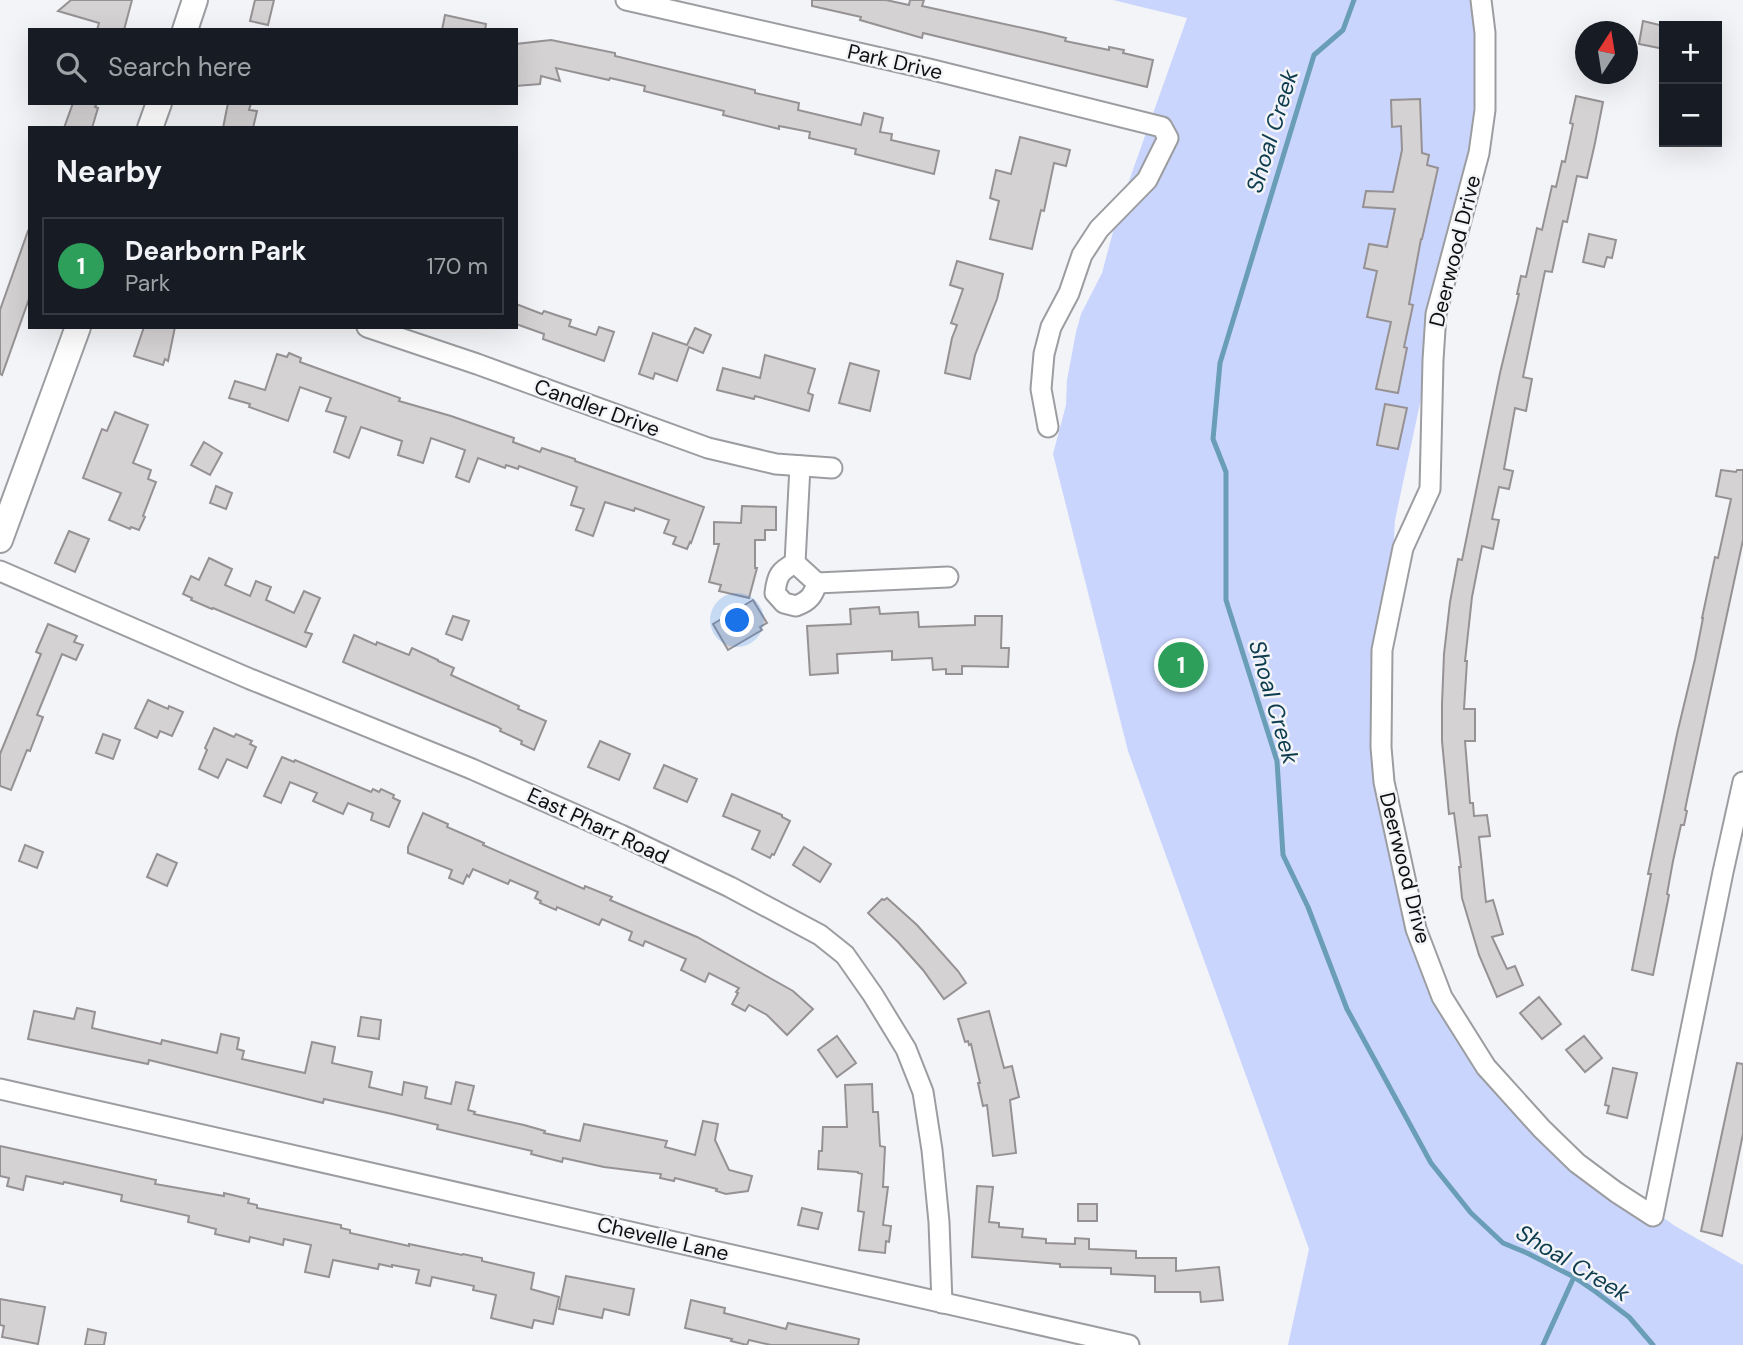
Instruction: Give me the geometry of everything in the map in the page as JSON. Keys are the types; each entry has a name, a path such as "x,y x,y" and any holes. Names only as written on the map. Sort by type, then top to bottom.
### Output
{"main road":[{"path":"186,28 195,0"},
{"path":"151,126 158,105"},
{"path":"0,540 77,329"}],"street":[{"name":"Park Drive","path":"626,0 929,69 1162,127 1168,138 1147,180 1099,229 1082,255 1069,293 1051,327 1044,354 1041,389 1048,428"},
{"name":"Deerwood Drive","path":"1481,0 1485,33 1485,110 1479,153 1436,314 1430,489 1403,548 1382,650 1381,747 1384,782 1416,929 1442,997 1486,1067 1542,1129 1577,1163 1653,1216 1743,782"},
{"name":"Candler Drive","path":"373,329 477,364 708,449 776,464 832,468"},
{"path":"795,563 800,466"},
{"path":"795,563 783,570 776,580 775,593 784,603 796,606 808,601 814,594 817,583"},
{"path":"795,563 817,583 948,578"},
{"name":"East Pharr Road","path":"0,571 250,679 472,769 621,835 730,887 820,935 845,955 873,995 906,1049 923,1092 938,1210 942,1303"},
{"name":"Chevelle Lane","path":"0,1089 1129,1345"}],"shaded area":[{"path":"1113,0 1481,0 1491,103 1445,287 1395,520 1382,778 1438,991 1543,1131 1675,1226 1743,1265 1743,1345 1288,1345 1309,1249 1128,751 1053,454 1066,405 1067,380 1081,314 1102,273 1119,209 1187,18"}],"building":[{"path":"71,0 132,0 125,28 98,28 99,23 58,11"},
{"path":"255,0 274,0 268,25 250,21"},
{"path":"812,0 886,0 909,5 910,0 924,0 922,6 1066,38 1065,41 1109,50 1109,47 1124,50 1123,53 1153,60 1147,87 923,33 922,38 860,20 861,17 812,6"},
{"path":"445,15 486,24 485,28 442,28"},
{"path":"1643,21 1659,25 1659,48 1639,44"},
{"path":"551,40 615,53 615,56 755,90 755,93 799,103 798,110 861,125 864,113 883,118 880,132 892,134 891,140 939,151 934,174 855,154 856,149 809,138 810,132 779,126 779,129 723,115 724,111 644,91 645,86 610,78 609,80 556,68 560,81 541,76 540,84 518,86 518,44"},
{"path":"1576,96 1603,102 1595,143 1587,178 1577,176 1567,222 1563,221 1552,272 1545,271 1523,377 1532,379 1526,411 1515,408 1504,469 1513,471 1509,489 1499,487 1492,519 1499,520 1493,549 1482,546 1472,597 1465,661 1464,709 1475,709 1475,741 1465,741 1470,803 1473,803 1474,816 1487,815 1490,836 1479,837 1486,902 1493,900 1503,934 1492,937 1507,969 1515,966 1523,985 1497,997 1479,955 1462,898 1454,813 1449,814 1442,741 1444,654 1458,559 1462,560 1521,276 1526,277 1537,228 1542,230 1552,186 1556,187 1562,161 1565,162"},
{"path":"1420,99 1422,153 1429,155 1427,165 1438,168 1409,304 1413,305 1398,393 1376,389 1391,322 1367,317 1377,271 1364,268 1369,244 1387,247 1395,209 1363,207 1366,191 1393,192 1402,150 1401,126 1392,127 1391,100"},
{"path":"72,105 96,105 98,108 93,126 65,126"},
{"path":"228,105 250,105 249,110 257,111 253,126 223,126"},
{"path":"1020,137 1070,150 1066,166 1054,163 1044,211 1041,210 1032,249 990,239 999,201 990,198 996,170 1011,174"},
{"path":"28,231 28,302 2,375 0,310"},
{"path":"1589,234 1616,240 1612,258 1607,257 1604,267 1583,262"},
{"path":"957,261 1003,274 997,299 975,355 970,379 945,373 957,325 951,323 963,289 950,285"},
{"path":"518,305 542,314 544,311 571,320 569,326 596,335 599,327 614,332 604,361 543,339 544,334 518,325"},
{"path":"695,328 711,335 703,353 689,347 677,381 655,373 653,379 639,374 653,333 687,345"},
{"path":"143,329 175,329 168,361 165,359 163,365 134,356"},
{"path":"289,353 301,358 300,362 400,398 399,401 514,438 513,442 540,452 542,448 575,459 704,507 691,543 687,549 673,544 676,537 664,533 669,520 635,508 634,511 605,502 593,536 576,530 584,509 571,505 577,487 519,466 518,469 506,465 505,468 478,458 469,482 456,477 465,450 431,438 423,463 398,455 402,441 361,427 349,458 334,452 346,417 326,411 331,398 300,387 288,421 229,398 235,381 265,390 277,354 287,357"},
{"path":"765,355 815,369 808,393 813,395 809,411 755,396 754,399 717,390 723,368 760,378"},
{"path":"850,363 879,371 870,411 839,403"},
{"path":"1385,404 1407,408 1398,449 1377,445"},
{"path":"115,412 148,425 133,463 151,470 148,479 156,482 139,530 109,520 121,493 83,478 102,429 107,431"},
{"path":"204,442 222,453 210,475 191,465"},
{"path":"1721,470 1743,470 1743,540 1687,800 1684,825 1681,825 1673,861 1653,975 1632,970 1651,874 1648,874 1677,734 1715,557 1718,558 1731,499 1716,496"},
{"path":"216,486 232,493 226,509 210,503"},
{"path":"742,506 776,507 776,530 765,530 765,540 755,540 757,568 749,598 719,591 721,585 709,582 719,544 714,544 714,522 741,523"},
{"path":"69,531 89,539 75,572 55,563"},
{"path":"209,558 232,569 225,585 250,596 256,581 271,587 266,600 294,613 304,591 320,598 305,632 312,634 306,647 191,600 192,598 183,594 191,576 199,580"},
{"path":"753,600 767,623 760,627 762,630 728,650 713,624"},
{"path":"879,607 880,614 918,612 919,627 975,625 975,616 1002,616 1001,648 1009,648 1008,667 962,666 962,674 946,674 946,669 933,670 932,658 892,660 892,651 837,654 838,673 810,675 807,626 851,624 850,609"},
{"path":"453,616 469,621 462,640 446,634"},
{"path":"48,624 77,636 74,642 83,645 76,660 62,654 37,715 43,717 11,790 0,786 0,754 41,654 36,652"},
{"path":"354,635 409,655 412,648 454,668 451,675 546,721 534,750 496,726 343,662"},
{"path":"148,700 183,712 172,736 160,731 157,738 135,728"},
{"path":"214,728 252,741 250,744 256,747 247,768 227,759 218,778 199,769"},
{"path":"103,734 120,740 113,759 96,753"},
{"path":"600,741 630,754 619,780 588,767"},
{"path":"282,757 371,792 373,789 379,792 381,789 394,795 393,798 400,801 389,827 371,820 373,813 348,803 343,814 313,801 317,793 290,782 281,803 264,796"},
{"path":"664,765 697,779 687,802 654,788"},
{"path":"732,794 790,821 770,858 752,849 760,831 723,816"},
{"path":"423,813 484,843 483,845 584,889 585,886 612,897 610,900 697,937 793,991 813,1009 787,1035 767,1015 749,1005 745,1011 732,1004 739,988 709,973 705,982 681,970 686,959 645,941 643,946 629,940 632,932 602,919 599,925 557,907 556,910 535,898 538,892 510,880 508,884 473,869 463,884 449,878 452,870 408,853 408,847"},
{"path":"25,845 43,852 37,868 19,861"},
{"path":"804,847 831,864 820,882 793,865"},
{"path":"157,854 177,863 167,886 147,877"},
{"path":"887,898 917,925 966,983 944,999 923,970 868,913 882,899"},
{"path":"1539,997 1561,1024 1542,1039 1520,1013"},
{"path":"77,1008 95,1012 92,1028 161,1044 162,1040 217,1053 221,1034 239,1038 237,1049 244,1051 242,1059 305,1073 312,1042 335,1047 332,1063 372,1072 369,1087 402,1095 404,1082 427,1087 425,1098 451,1104 456,1082 474,1086 468,1110 475,1112 474,1114 580,1141 584,1124 667,1141 665,1147 695,1155 703,1121 718,1124 715,1140 729,1170 752,1176 748,1191 726,1194 675,1178 674,1181 660,1178 661,1174 604,1167 563,1158 562,1162 531,1154 532,1151 437,1129 438,1125 324,1099 323,1103 149,1060 148,1064 28,1039 34,1011 74,1019"},
{"path":"989,1011 1004,1068 1012,1066 1019,1097 1010,1100 1016,1153 993,1156 987,1105 983,1106 971,1044 965,1042 958,1019"},
{"path":"361,1017 381,1020 379,1039 358,1036"},
{"path":"837,1036 856,1063 837,1077 818,1050"},
{"path":"1584,1036 1602,1058 1585,1072 1566,1050"},
{"path":"1737,1063 1743,1064 1743,1134 1722,1236 1701,1231"},
{"path":"1613,1068 1637,1073 1627,1118 1607,1113 1609,1106 1605,1105"},
{"path":"872,1084 873,1112 878,1112 880,1146 885,1147 883,1187 888,1187 883,1225 891,1226 885,1253 859,1250 864,1212 858,1211 862,1174 818,1169 823,1127 847,1127 845,1085"},
{"path":"0,1146 156,1180 155,1184 224,1196 224,1193 249,1199 248,1203 257,1205 257,1208 341,1225 341,1228 350,1230 350,1233 482,1258 482,1261 534,1273 531,1289 559,1297 553,1324 534,1320 532,1328 491,1318 496,1295 473,1290 474,1286 432,1277 430,1286 416,1283 419,1270 379,1264 378,1269 333,1260 329,1277 305,1272 311,1245 284,1239 283,1245 250,1237 249,1242 215,1234 216,1229 188,1222 189,1216 121,1201 122,1195 64,1182 63,1184 26,1176 23,1190 7,1186 9,1178 0,1176"},
{"path":"977,1186 993,1187 989,1222 999,1223 999,1227 1023,1229 1022,1237 1046,1239 1046,1243 1075,1244 1075,1238 1089,1239 1089,1249 1136,1251 1136,1258 1176,1258 1176,1271 1219,1267 1223,1300 1201,1302 1200,1292 1155,1292 1155,1276 1111,1274 1111,1268 1060,1267 1060,1264 972,1257"},
{"path":"1078,1204 1097,1204 1097,1221 1078,1221"},
{"path":"802,1208 822,1213 818,1229 798,1225"},
{"path":"566,1276 634,1289 629,1315 604,1309 602,1318 559,1309"},
{"path":"0,1299 45,1307 38,1344 2,1337 4,1326 0,1325"},
{"path":"691,1300 725,1308 724,1313 786,1329 788,1323 859,1339 858,1345 771,1345 749,1340 747,1345 731,1341 732,1339 685,1328"},
{"path":"88,1329 106,1333 104,1345 85,1345"}],"waterway":[{"name":"Shoal Creek","path":"1354,0 1343,30 1314,55 1220,363 1213,439 1226,472 1226,600 1277,761 1283,855 1308,907 1347,1009 1431,1163 1471,1213 1503,1243 1574,1277 1629,1317 1653,1345"},
{"path":"1543,1345 1574,1277"}],"place":[{"name":"Dearborn Park","path":"1181,665"}]}
